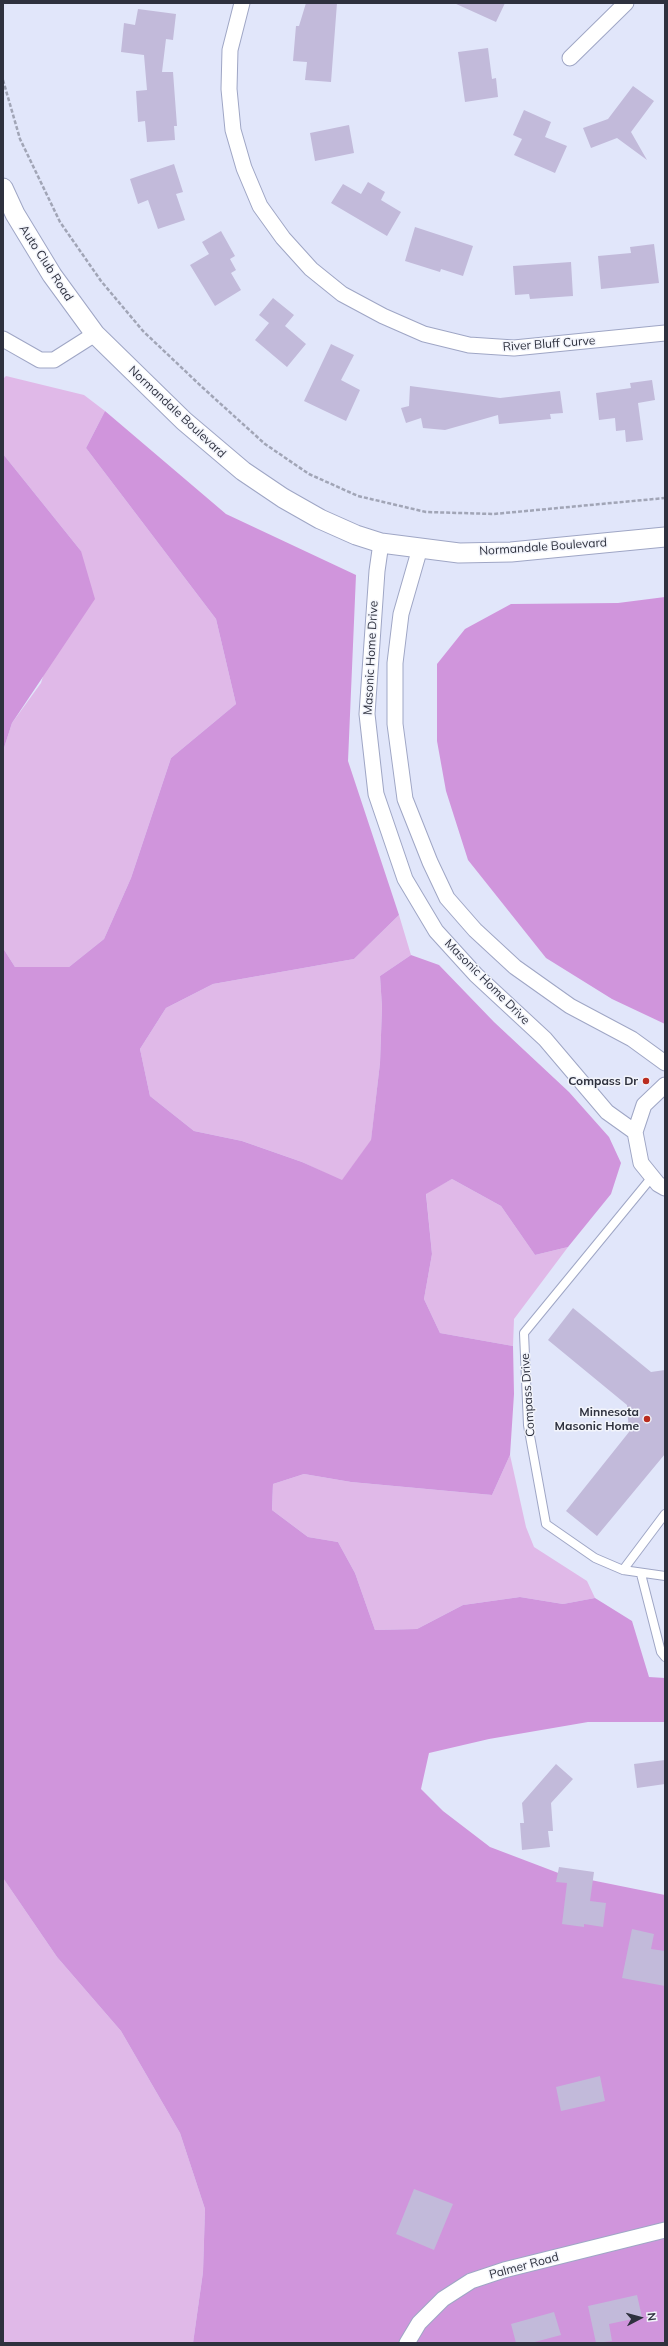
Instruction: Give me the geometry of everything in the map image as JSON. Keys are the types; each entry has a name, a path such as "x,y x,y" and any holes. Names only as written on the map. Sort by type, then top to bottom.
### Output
{"street":[{"name":"River Bluff Curve","path":"242,3 230,50 229,89 233,130 244,168 260,206 283,238 311,268 342,294 383,316 424,334 469,345 514,348 665,334"},
{"path":"570,58 626,3"},
{"name":"Auto Club Road","path":"3,188 15,214 52,275 95,334"},
{"path":"3,339 40,360 54,360 95,334"},
{"name":"Normandale Boulevard","path":"95,334 184,421 243,471 284,498 320,519 356,535 381,543 459,553 511,552 665,537"},
{"name":"Masonic Home Drive","path":"381,543 377,571 367,714 376,794 405,879 441,937 476,975 545,1039 607,1112 635,1132"},
{"name":"Masonic Home Drive","path":"420,548 401,614 395,662 395,724 405,799 430,862 447,898 475,930 516,967 570,1006 632,1039 665,1063"},
{"path":"665,1085 644,1105 635,1132 641,1163 652,1177 665,1188"},
{"name":"Palmer Road","path":"407,2343 420,2323 443,2299 472,2282 504,2270 665,2230"}],"lane":[{"name":"Compass Drive","path":"652,1177 524,1333 528,1425 546,1524 595,1558 623,1570 641,1574 665,1576"},
{"path":"623,1570 665,1514"},
{"path":"641,1574 661,1652 665,1657"}],"path":[{"path":"3,80 20,139 60,222 101,281 143,331 197,382 265,444 309,474 358,496 426,512 494,514 665,498"}],"shaded area":[{"path":"6,376 84,395 105,411 86,448 216,619 236,704 171,758 131,878 104,939 69,967 15,967 3,948 3,751 12,723 41,683 81,551 3,454 3,379"},
{"path":"105,411 226,514 356,575 348,761 399,915 354,959 213,984 166,1008 140,1049 150,1096 194,1131 242,1141 302,1162 342,1180 371,1140 380,1063 382,1007 380,976 411,955 439,965 494,1022 569,1092 609,1137 621,1163 611,1194 568,1247 535,1255 501,1206 452,1179 426,1194 432,1254 424,1299 440,1333 513,1346 514,1394 510,1455 492,1495 351,1482 304,1474 273,1484 272,1510 308,1537 338,1542 355,1573 375,1630 417,1629 463,1605 520,1597 563,1604 595,1598 632,1621 649,1677 665,1678 665,1722 588,1722 489,1739 429,1753 421,1789 443,1811 490,1847 561,1874 665,1895 665,2343 193,2343 203,2272 205,2209 180,2133 121,2031 57,1957 3,1878 3,948 15,967 69,967 104,939 131,878 171,758 236,704 216,619 86,448"},
{"path":"3,454 81,551 95,599 12,723 3,751"},
{"path":"665,597 665,1024 612,999 546,958 468,860 446,791 437,741 437,664 465,629 511,604 618,603"},
{"path":"399,915 411,955 380,976 382,1007 380,1063 371,1141 342,1181 302,1162 242,1141 194,1131 150,1096 140,1049 166,1008 213,984 354,959"},
{"path":"452,1179 501,1206 535,1255 568,1247 514,1319 513,1346 440,1333 424,1299 432,1254 426,1193"},
{"path":"510,1455 526,1527 534,1547 587,1581 595,1598 563,1604 520,1597 463,1605 417,1629 375,1630 355,1573 338,1542 308,1537 272,1510 273,1484 304,1474 351,1482 492,1495"},
{"path":"3,1878 57,1957 121,2031 180,2133 205,2209 203,2272 193,2343 3,2343"}],"building":[{"path":"306,3 337,3 331,82 305,80 307,62 293,61 296,26 299,26"},
{"path":"454,3 505,3 496,22"},
{"path":"138,9 176,14 173,40 166,39 162,72 173,72 177,126 174,126 175,140 147,142 145,121 138,122 136,91 147,90 144,55 121,52 124,23 135,25"},
{"path":"488,48 492,79 496,78 498,97 465,102 458,52"},
{"path":"633,86 654,101 631,132 647,160 617,138 591,148 583,128 608,119"},
{"path":"524,110 551,122 545,137 567,146 555,173 514,155 522,139 513,135"},
{"path":"349,125 354,153 315,161 310,133"},
{"path":"174,164 183,192 176,194 185,220 158,229 148,200 138,204 130,179"},
{"path":"368,182 385,192 381,200 401,212 387,236 331,203 343,184 361,194"},
{"path":"415,227 473,246 463,276 441,269 440,272 405,261"},
{"path":"221,231 235,256 230,259 236,270 231,273 241,290 215,306 190,265 209,254 202,242"},
{"path":"654,244 659,283 601,289 598,256 631,253 630,247"},
{"path":"571,262 573,296 530,299 529,294 515,295 513,266"},
{"path":"273,298 294,315 285,326 306,344 287,367 255,340 269,323 259,315"},
{"path":"331,344 354,355 341,380 360,390 346,421 304,401"},
{"path":"652,380 655,400 638,403 643,440 626,442 625,430 616,431 615,418 599,420 596,393 631,388 630,383"},
{"path":"410,386 500,398 560,391 563,413 550,414 551,419 499,424 498,415 445,430 423,428 421,418 406,423 401,408 409,406"},
{"name":"Minnesota Masonic Home","path":"573,1308 651,1372 665,1370 665,1454 597,1536 566,1511 629,1432 627,1405 548,1340"},
{"path":"665,1760 665,1784 637,1788 634,1764"},
{"path":"556,1764 573,1779 551,1803 553,1831 548,1831 550,1847 522,1850 520,1823 524,1823 522,1803"},
{"path":"559,1867 594,1872 590,1901 606,1903 603,1927 584,1924 584,1927 562,1924 567,1883 556,1882"},
{"path":"632,1929 654,1934 651,1949 665,1951 665,1986 622,1978"},
{"path":"600,2076 605,2101 561,2111 556,2087"},
{"path":"414,2189 453,2204 434,2250 396,2234"},
{"path":"637,2295 642,2317 609,2324 612,2341 596,2343 588,2306"},
{"path":"554,2312 561,2335 531,2343 516,2343 511,2324"}],"place":[{"name":"Compass Dr","path":"646,1081"},
{"name":"Minnesota Masonic Home","path":"647,1419"}]}
